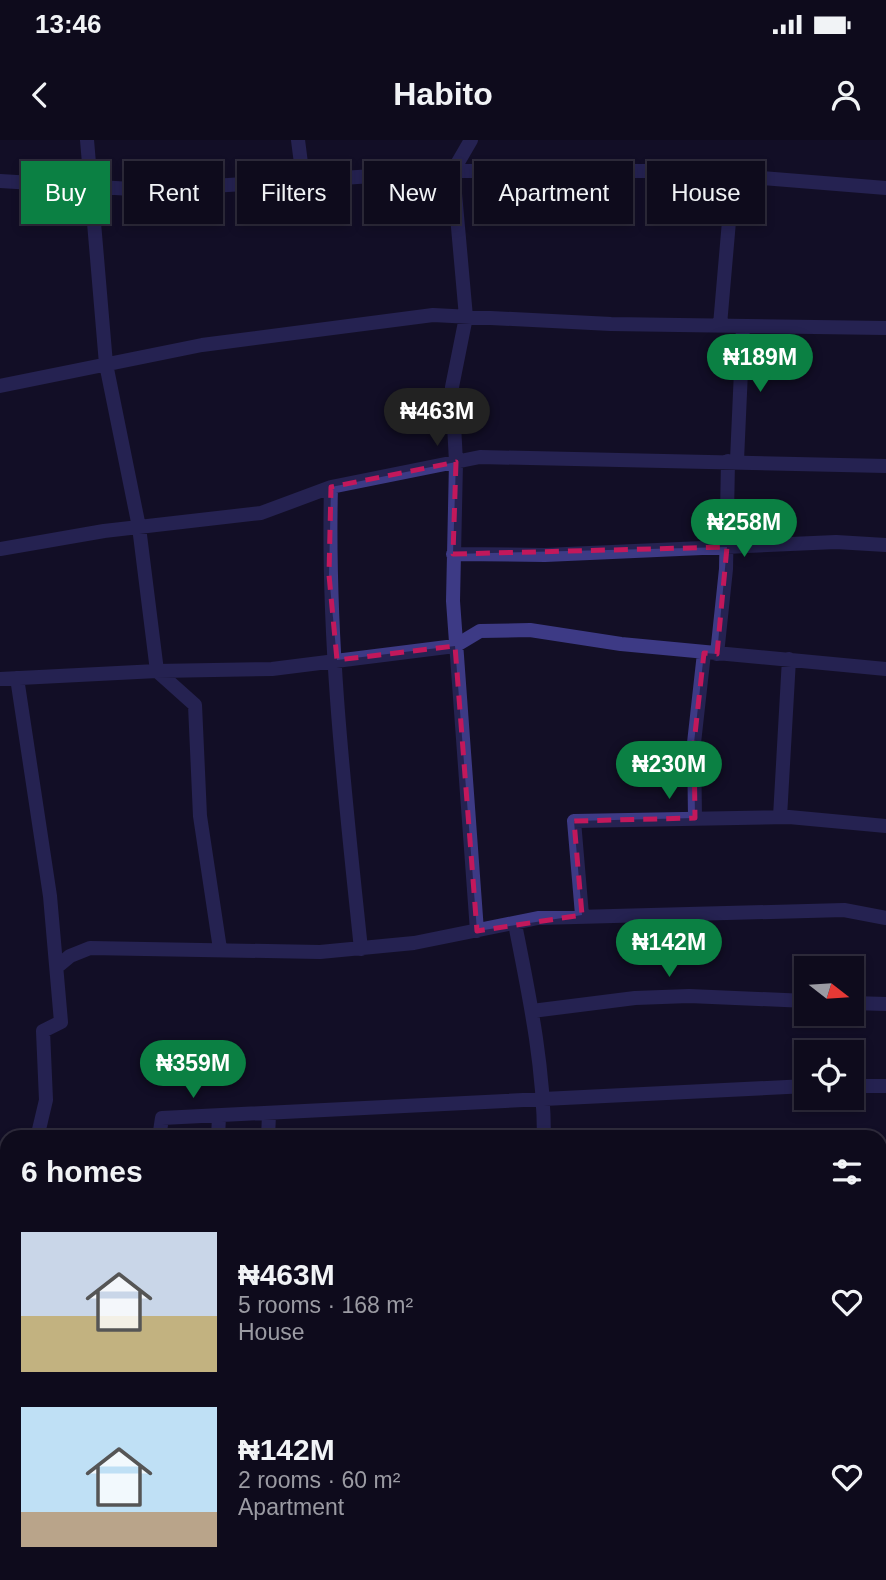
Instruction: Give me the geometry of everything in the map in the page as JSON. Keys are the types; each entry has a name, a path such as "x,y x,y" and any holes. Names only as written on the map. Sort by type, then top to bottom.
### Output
{"street":[{"path":"87,140 90,161"},
{"path":"298,140 301,161"},
{"path":"459,161 471,140"},
{"path":"460,171 647,171"},
{"path":"765,178 886,188"},
{"path":"0,181 21,183"},
{"path":"110,189 148,190 237,184"},
{"path":"96,224 106,365 139,527 157,671 195,705 200,816 220,949"},
{"path":"458,224 466,317 452,387 456,462 453,554 455,646 477,931"},
{"path":"720,326 729,224"},
{"path":"0,386 202,345 433,315 720,326 886,328"},
{"path":"695,818 694,743 727,547 743,326"},
{"path":"0,549 139,527 261,513 331,487 480,457 886,466"},
{"path":"331,487 329,575 337,660 340,745 361,949"},
{"path":"453,554 545,555 836,542 886,545"},
{"path":"0,679 157,671 272,669 455,646 480,631 530,630 710,654 886,669"},
{"path":"779,817 789,659"},
{"path":"17,678 58,967 61,1022 43,1031 46,1100 39,1130"},
{"path":"582,915 574,821 779,817 886,826"},
{"path":"58,967 70,956 90,948 320,952 414,943 538,918 582,915 844,909 886,918"},
{"path":"515,924 532,1011 544,1098 544,1130"},
{"path":"532,1011 662,997 794,1002"},
{"path":"864,1003 886,1004"},
{"path":"864,1086 886,1086"},
{"path":"160,1130 162,1118 794,1087"},
{"path":"268,1130 269,1114"},
{"path":"218,1130 219,1116"}],"highlighted area":[{"path":"456,462 453,554 727,547 717,654 704,653 694,743 695,818 574,821 582,915 477,931 455,646 337,660 329,575 331,487"}]}
